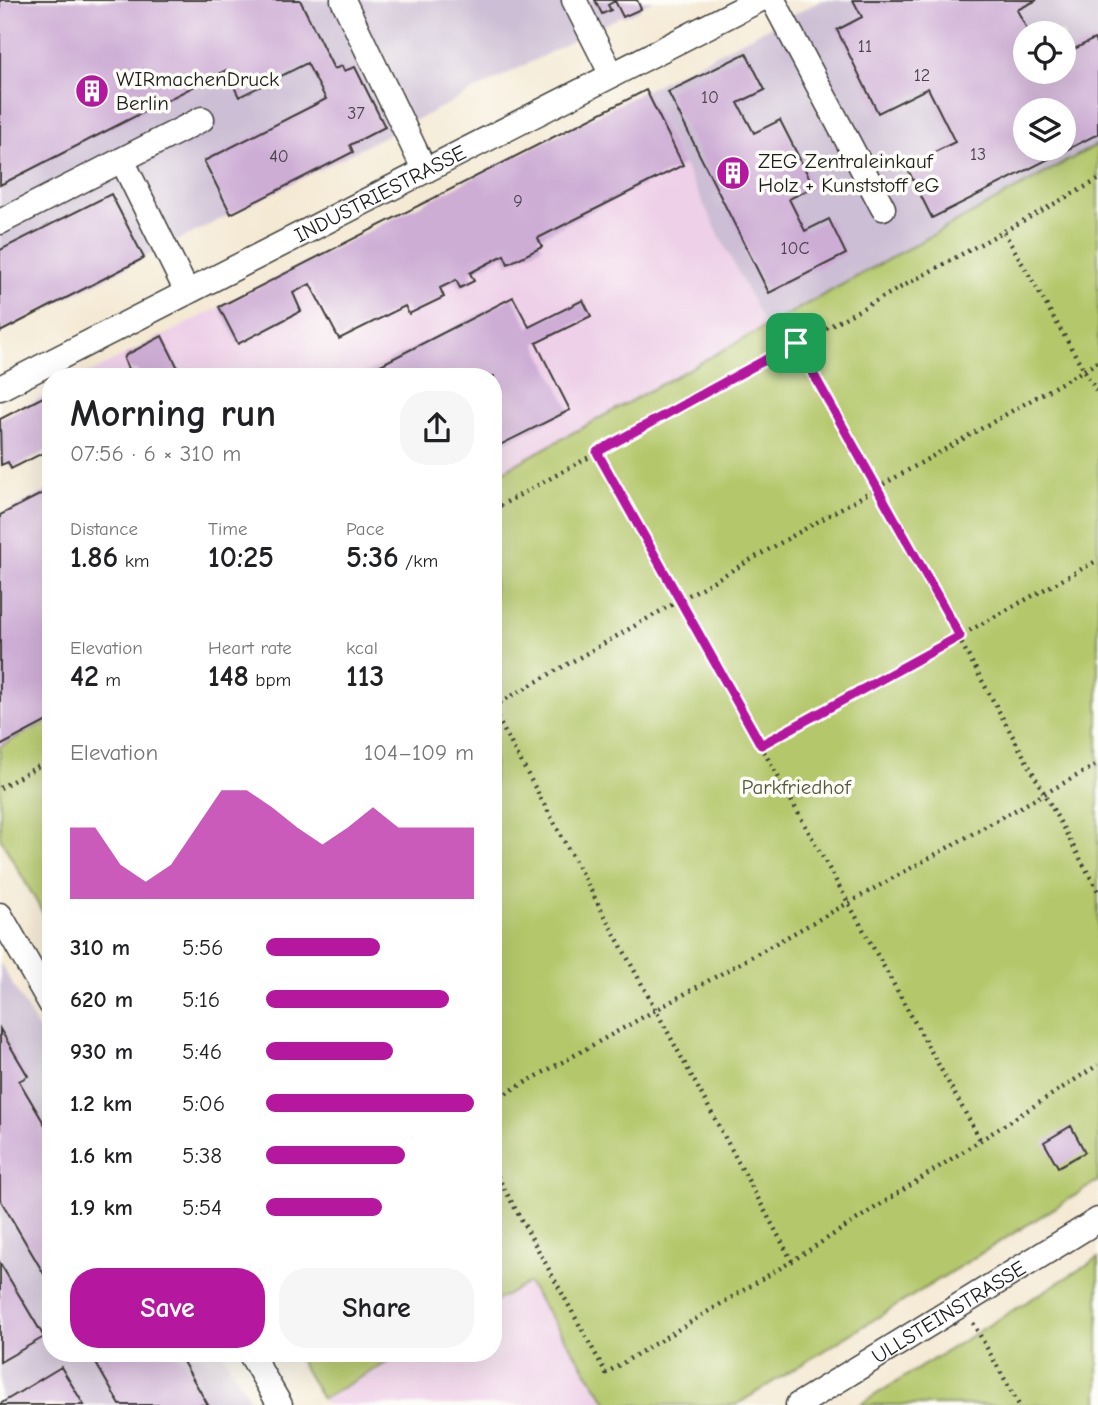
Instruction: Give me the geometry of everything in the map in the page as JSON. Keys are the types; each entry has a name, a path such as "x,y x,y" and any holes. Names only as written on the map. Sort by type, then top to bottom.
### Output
{"street":[{"path":"343,0 425,171"},
{"path":"574,0 612,75"},
{"name":"INDUSTRIESTRASSE","path":"0,388 759,0"},
{"path":"773,0 883,208"},
{"path":"0,222 202,120"},
{"path":"122,160 187,292"},
{"path":"0,915 42,988"},
{"name":"ULLSTEINSTRASSE","path":"798,1405 1098,1220"},
{"path":"255,1362 280,1405"}],"path":[{"path":"502,505 1098,180"},
{"path":"1004,232 1098,394"},
{"path":"796,343 960,636 1098,891"},
{"path":"502,701 1098,362"},
{"path":"597,452 981,1141"},
{"path":"761,745 1098,560"},
{"path":"502,727 792,1261"},
{"path":"0,789 42,764"},
{"path":"502,1096 849,905 1098,764"},
{"path":"502,1184 606,1373 792,1261 1098,1065"},
{"path":"962,1304 1019,1405"}],"shaded area":[{"path":"0,0 653,0 0,331"},
{"path":"822,0 1098,0 1098,144 1076,156 1076,98 1013,98 1013,161 1067,161 765,326 646,90"},
{"path":"646,90 765,326 502,472 502,368 100,368"},
{"path":"0,963 42,1035 42,1362 228,1362 253,1405 0,1405"},
{"path":"528,1283 609,1405 325,1405 322,1399 388,1362 502,1362 502,1298"}],"green space":[{"name":"Parkfriedhof","path":"1098,144 1098,1181 736,1405 609,1405 528,1283 502,1298 502,472 1067,161 1076,161 1076,156"},
{"path":"42,724 42,911 0,838 0,746"},
{"path":"1098,1258 1098,1405 859,1405"},
{"path":"300,1362 388,1362 322,1399"}],"building":[{"name":"WIRmachenDruck Berlin","path":"0,0 300,0 334,69 342,66 344,71 355,67 385,127 350,145 353,152 231,214 204,161 326,99 307,63 239,97 226,70 0,185"},
{"path":"595,0 637,0 641,9 623,17 615,1 608,5 611,10 602,14"},
{"path":"853,0 1037,0 1017,10 1023,21 1013,21 1013,84 1076,84 1076,48 1094,39 1098,47 1098,134 1076,145 1076,98 1013,98 1013,161 1045,161 932,218 906,166 955,142 928,88 878,113 837,30 862,17"},
{"path":"746,53 765,90 738,103 754,133 780,120 814,187 789,199 805,231 829,219 846,254 769,293 668,92"},
{"path":"646,90 683,165 538,238 542,247 508,264 504,255 470,273 474,281 460,288 456,280 440,288 444,297 409,314 405,306 339,339 310,284 293,293 301,311 238,344 219,307"},
{"path":"111,194 144,258 0,332 0,250"},
{"path":"513,297 529,327 583,300 591,316 536,343 570,410 502,444 502,368 375,368"},
{"path":"162,336 178,368 128,368 124,359 126,355"},
{"path":"42,398 42,454 11,469 8,462 1,465 0,419"},
{"path":"42,494 42,724 0,746 0,515"},
{"path":"0,1029 28,1076 19,1081 42,1120 42,1271 0,1199"},
{"path":"1071,1126 1085,1152 1058,1167 1044,1142"},
{"path":"0,1263 42,1334 42,1338 0,1362"},
{"path":"95,1362 183,1362 208,1405 120,1405"},
{"path":"61,1367 84,1405 0,1405 0,1404"}],"place":[{"name":"WIRmachenDruck Berlin","path":"92,91"},
{"name":"ZEG Zentraleinkauf Holz + Kunststoff eG","path":"733,173"}],"route":[{"path":"796,343 960,636 761,745 597,452 796,343"}]}
